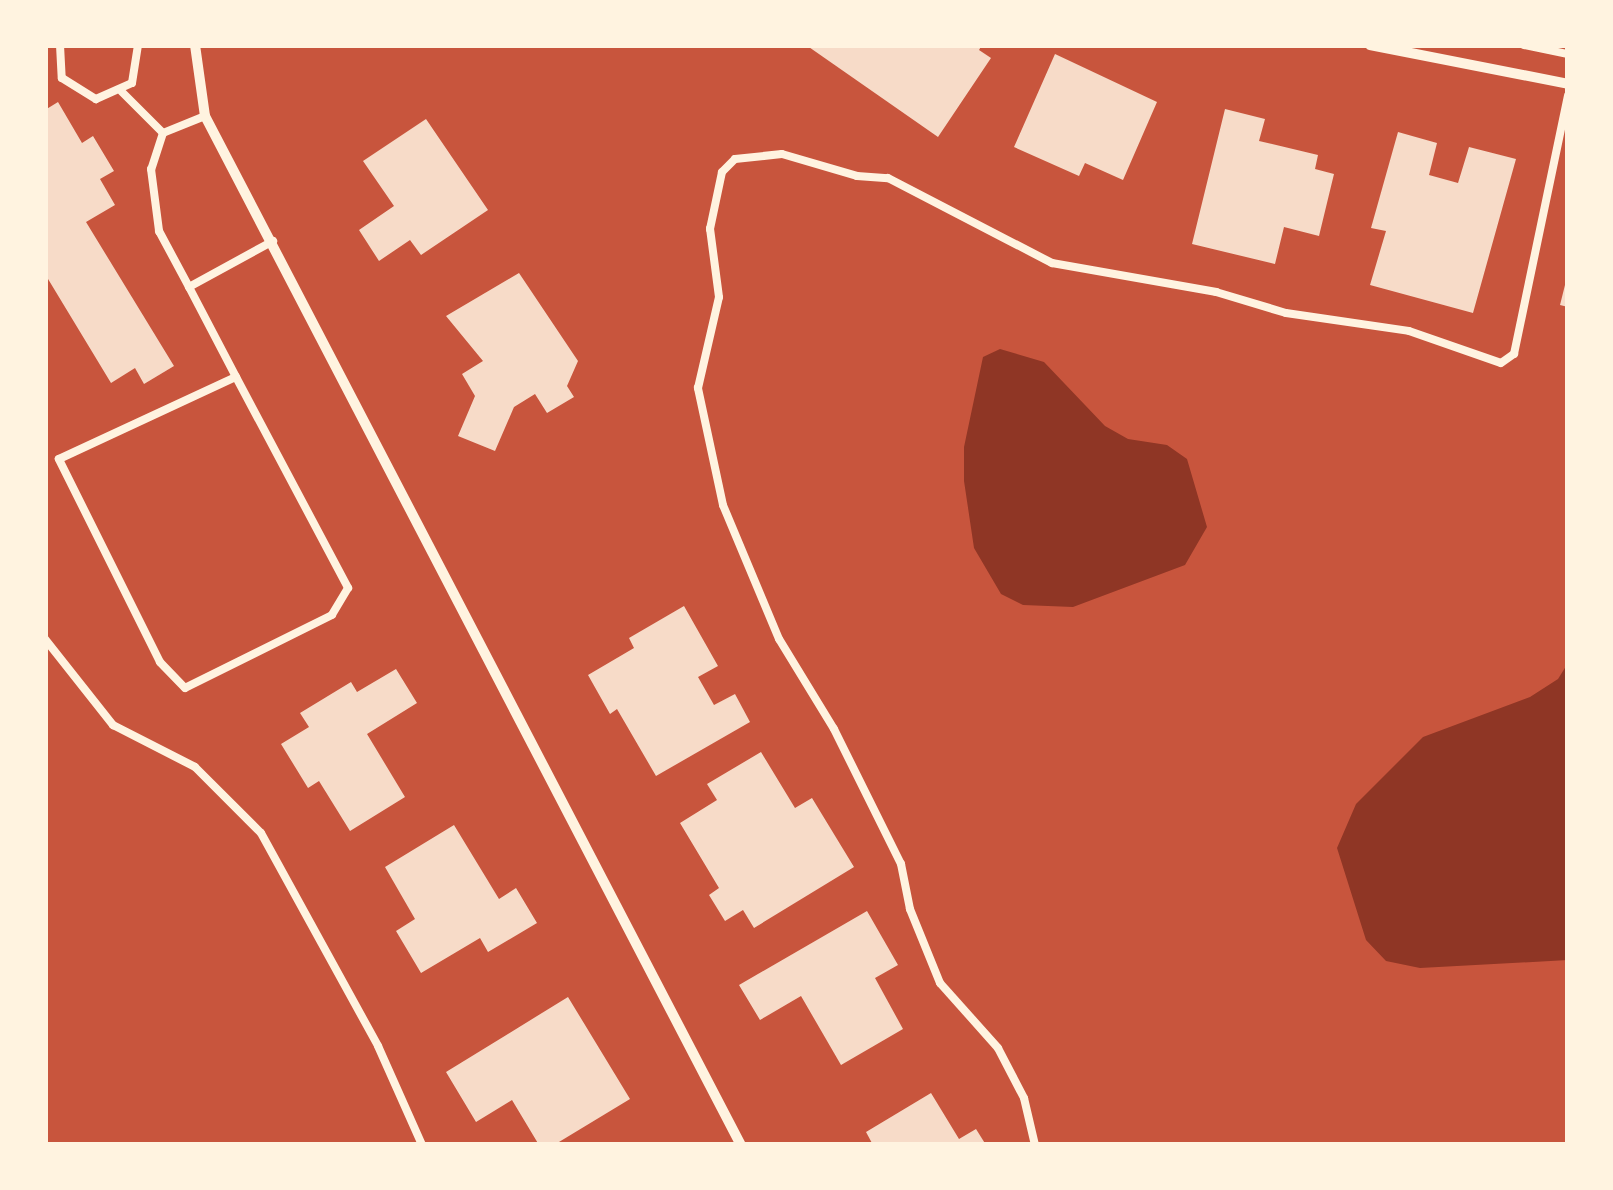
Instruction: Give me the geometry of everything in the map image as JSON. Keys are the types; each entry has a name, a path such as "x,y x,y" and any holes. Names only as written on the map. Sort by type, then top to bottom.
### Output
{"street":[{"path":"195,45 205,116 741,1145"},
{"path":"1370,45 1568,84"}],"lane":[{"path":"60,45 58,64 71,88 96,99 122,92 138,70 138,45"},
{"path":"1524,45 1568,54"},
{"path":"122,92 163,133"},
{"path":"1035,1145 1024,1098 998,1048 940,983 910,910 901,864 834,729 778,639 724,505 698,388 720,297 710,229 722,172 735,159 782,154 857,176 888,178 1052,263 1216,292 1286,313 1409,331 1501,363 1514,354 1568,96"},
{"path":"205,116 163,133 151,169 159,231 189,287 348,588 332,614 185,688 160,662 59,459 236,376"},
{"path":"189,287 273,241"},
{"path":"45,639 122,733 196,767 261,833 378,1046 422,1145"}],"shaded area":[{"path":"1000,349 1044,362 1105,426 1128,439 1167,445 1187,459 1207,527 1185,565 1073,607 1023,605 1001,594 974,548 964,481 964,447 983,357"},
{"path":"1568,663 1568,960 1420,968 1386,961 1366,940 1337,848 1356,804 1423,737 1530,697 1558,679"}],"building":[{"path":"806,45 982,45 979,50 991,58 938,137"},
{"path":"1055,54 1157,102 1123,180 1085,163 1079,176 1014,147"},
{"path":"58,102 82,143 93,136 114,171 100,179 115,205 86,222 174,366 144,384 135,368 111,383 45,274 45,110"},
{"path":"1225,109 1265,119 1259,141 1318,155 1315,169 1334,174 1319,236 1284,227 1275,264 1192,244"},
{"path":"426,119 488,210 421,255 410,240 379,261 359,230 394,206 363,161"},
{"path":"1398,132 1437,143 1429,175 1458,183 1469,147 1516,159 1473,313 1370,285 1386,231 1371,228"},
{"path":"519,273 578,361 567,386 574,397 547,413 535,394 514,407 495,451 458,436 475,396 462,374 483,361 446,316"},
{"path":"1568,278 1568,307 1560,305"},
{"path":"684,606 718,666 698,677 714,705 735,694 750,722 656,776 617,709 610,714 588,675 634,648 629,638"},
{"path":"396,669 417,703 367,734 405,797 350,831 319,781 308,788 281,744 309,727 300,713 351,682 357,692"},
{"path":"761,752 795,808 812,798 854,867 754,928 743,910 725,921 709,895 719,888 680,823 717,800 707,784"},
{"path":"454,825 499,899 516,888 537,923 488,952 480,938 421,973 396,931 415,919 385,867"},
{"path":"867,911 898,965 875,978 903,1029 841,1065 801,996 760,1020 739,985"},
{"path":"568,997 630,1099 554,1145 539,1145 512,1100 476,1122 446,1072"},
{"path":"931,1093 959,1139 976,1129 986,1145 873,1145 866,1132"}]}
